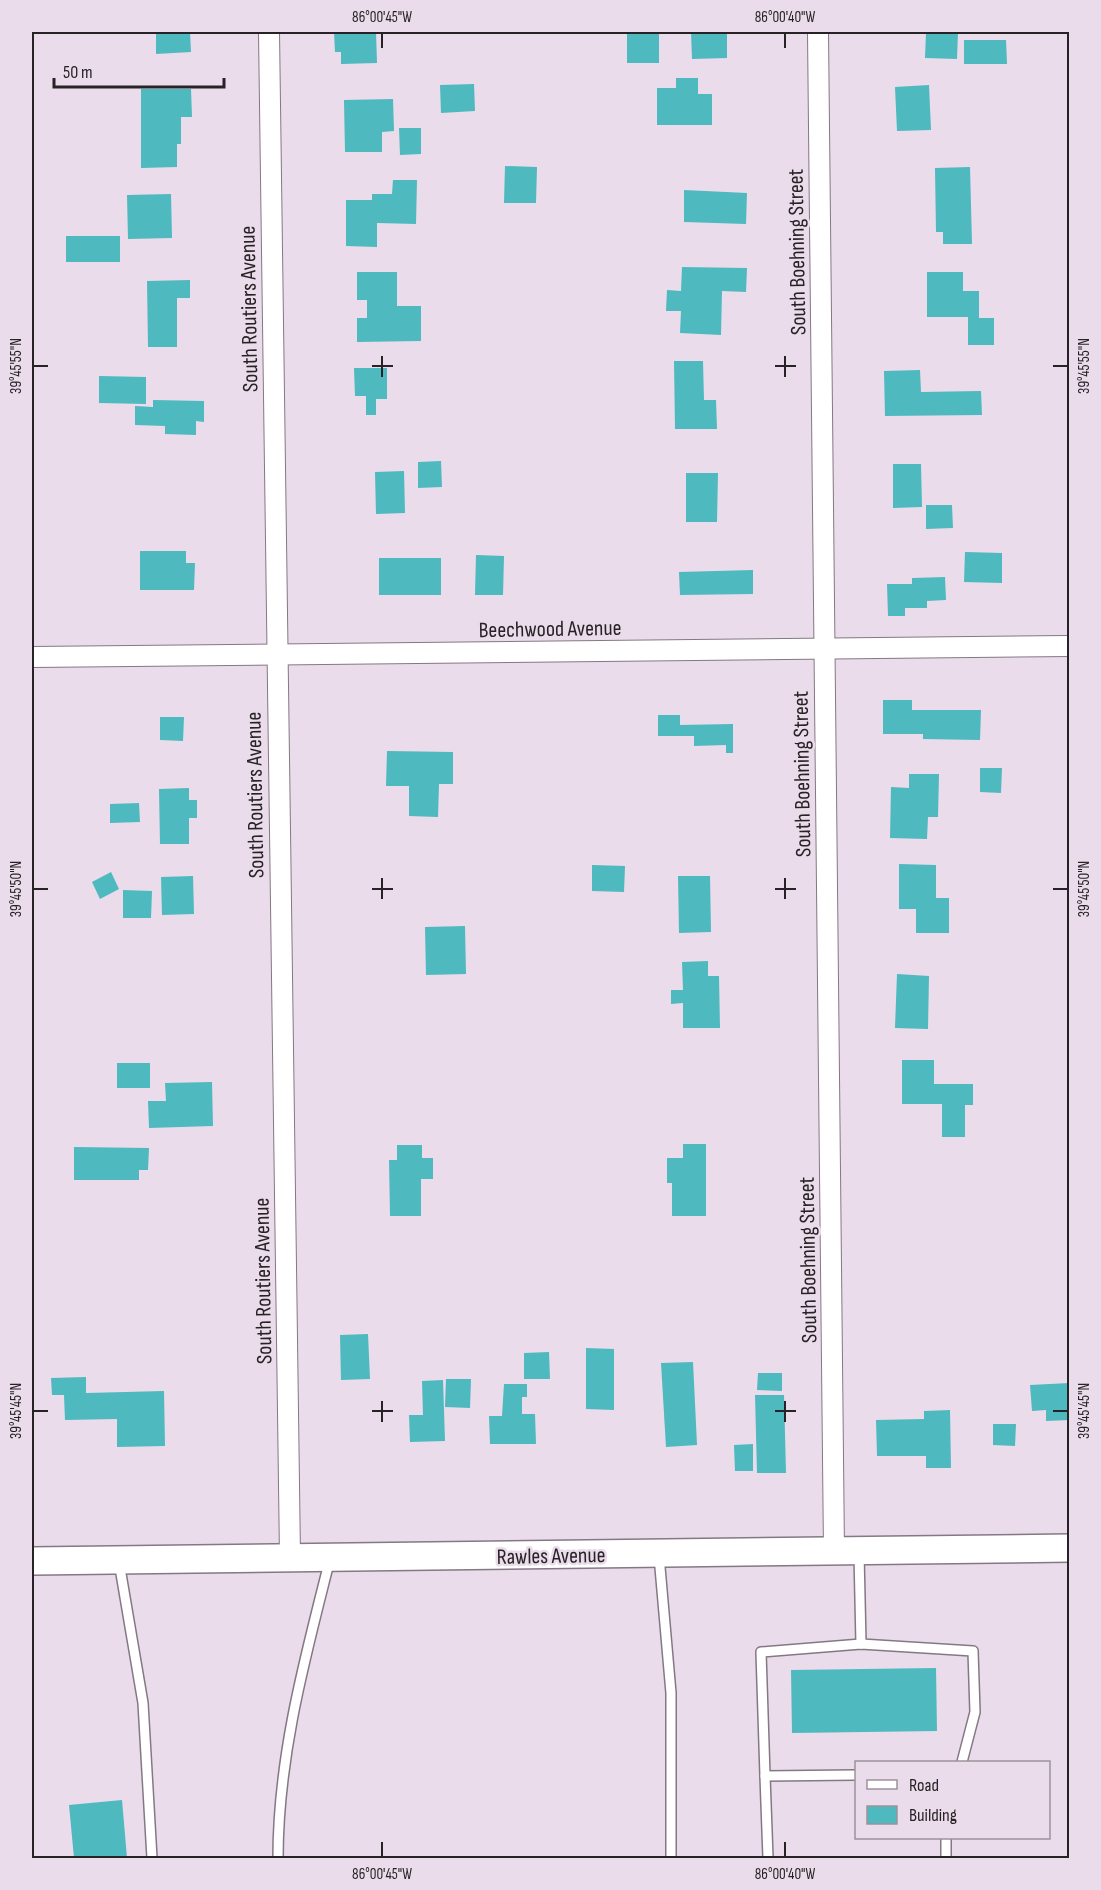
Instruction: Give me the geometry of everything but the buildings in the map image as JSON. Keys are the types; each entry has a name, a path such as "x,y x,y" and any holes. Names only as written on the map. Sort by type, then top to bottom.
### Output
{"street":[{"name":"South Routiers Avenue","path":"269,32 290,1557"},
{"name":"South Boehning Street","path":"818,32 824,649 847,1551"},
{"name":"Beechwood Avenue","path":"32,657 1070,646"},
{"name":"Rawles Avenue","path":"32,1560 1070,1548"}],"lane":[{"path":"847,1551 861,1644"},
{"path":"659,1553 671,1693 671,1858"},
{"path":"278,1858 278,1821 285,1755 330,1557"},
{"path":"118,1559 143,1703 152,1858"},
{"path":"768,1858 761,1652 861,1644 973,1651 975,1712 962,1761"},
{"path":"765,1776 855,1775"},
{"path":"946,1839 946,1858"}]}
